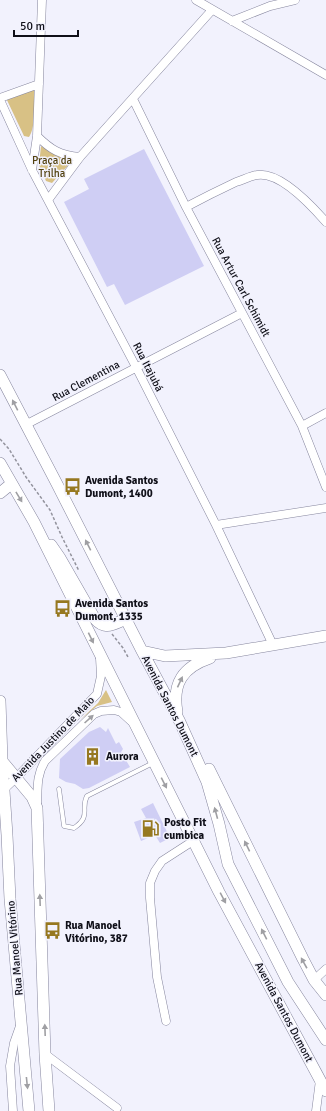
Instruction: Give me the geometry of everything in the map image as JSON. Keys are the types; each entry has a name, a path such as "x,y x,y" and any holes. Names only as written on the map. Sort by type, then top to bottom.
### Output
{"main road":[{"name":"Avenida Santos Dumont","path":"0,375 179,720 195,754 213,801 228,864 288,982 326,1040"},
{"name":"Avenida Santos Dumont","path":"0,463 34,522 100,657 193,840 326,1091"},
{"path":"0,493 11,484"},
{"path":"34,522 60,558 98,624 103,626 110,625 126,618"},
{"path":"142,651 165,656 226,653 326,636"},
{"path":"179,720 176,693 182,676 197,662 226,653"},
{"name":"Rua Manoel Vitórino","path":"0,701 4,832 29,1111"},
{"path":"195,754 208,767 302,959 314,980 326,995"},
{"path":"2,761 32,797 37,808 45,1054 49,1111"}],"street":[{"path":"32,170 37,136 42,0"},
{"path":"196,0 326,75"},
{"path":"232,20 270,6 295,0"},
{"path":"48,200 80,157 212,10"},
{"path":"0,99 39,84"},
{"name":"Rua Itajubá","path":"0,99 32,170 136,367 216,525 273,645"},
{"name":"Rua Artur Carl Schimidt","path":"132,99 186,207 302,426 326,487"},
{"path":"37,136 46,145 57,152 68,156 80,157"},
{"path":"186,207 246,178 257,175 265,175 282,182 304,199 326,222"},
{"name":"Rua Clementina","path":"25,425 242,313"},
{"path":"302,426 326,414"},
{"path":"216,525 326,508"},
{"name":"Avenida Justino de Maio","path":"2,799 16,778 97,694 101,676 100,657"},
{"path":"37,808 38,777 40,770 45,762 94,714 101,711 114,710 121,712 133,723"},
{"path":"166,1021 157,977 150,883 155,871 162,861 193,840"},
{"path":"314,980 326,969"},
{"path":"13,1111 10,1066 14,1043 21,1025"},
{"path":"45,1054 117,1108"},
{"path":"316,1111 320,1080"}],"lane":[{"path":"59,789 64,826 74,828 82,823 85,815 87,796 154,763"}],"green space":[{"name":"Praça da Trilha","path":"35,87 34,121 29,137 24,136 6,98"},
{"name":"Praça da Trilha","path":"41,146 54,154 72,161 52,183 46,181 39,165"},
{"path":"106,690 112,702 97,706 80,720 98,703"}],"building":[{"path":"144,149 204,266 125,305 114,284 107,287 64,202 89,189 84,179"},
{"name":"Aurora","path":"100,727 106,732 108,728 116,744 119,742 123,749 121,752 130,767 89,788 83,789 75,784 66,782 59,778 60,759 89,732"},
{"name":"Posto Fit cumbica","path":"153,803 170,838 160,843 155,835 141,841 134,822 146,818 141,809"}],"place":[{"name":"Avenida Santos Dumont, 1400","path":"72,486"},
{"name":"Avenida Santos Dumont, 1335","path":"62,609"},
{"name":"Aurora","path":"93,756"},
{"name":"Posto Fit cumbica","path":"151,828"},
{"name":"Rua Manoel Vitórino, 387","path":"52,931"}]}
